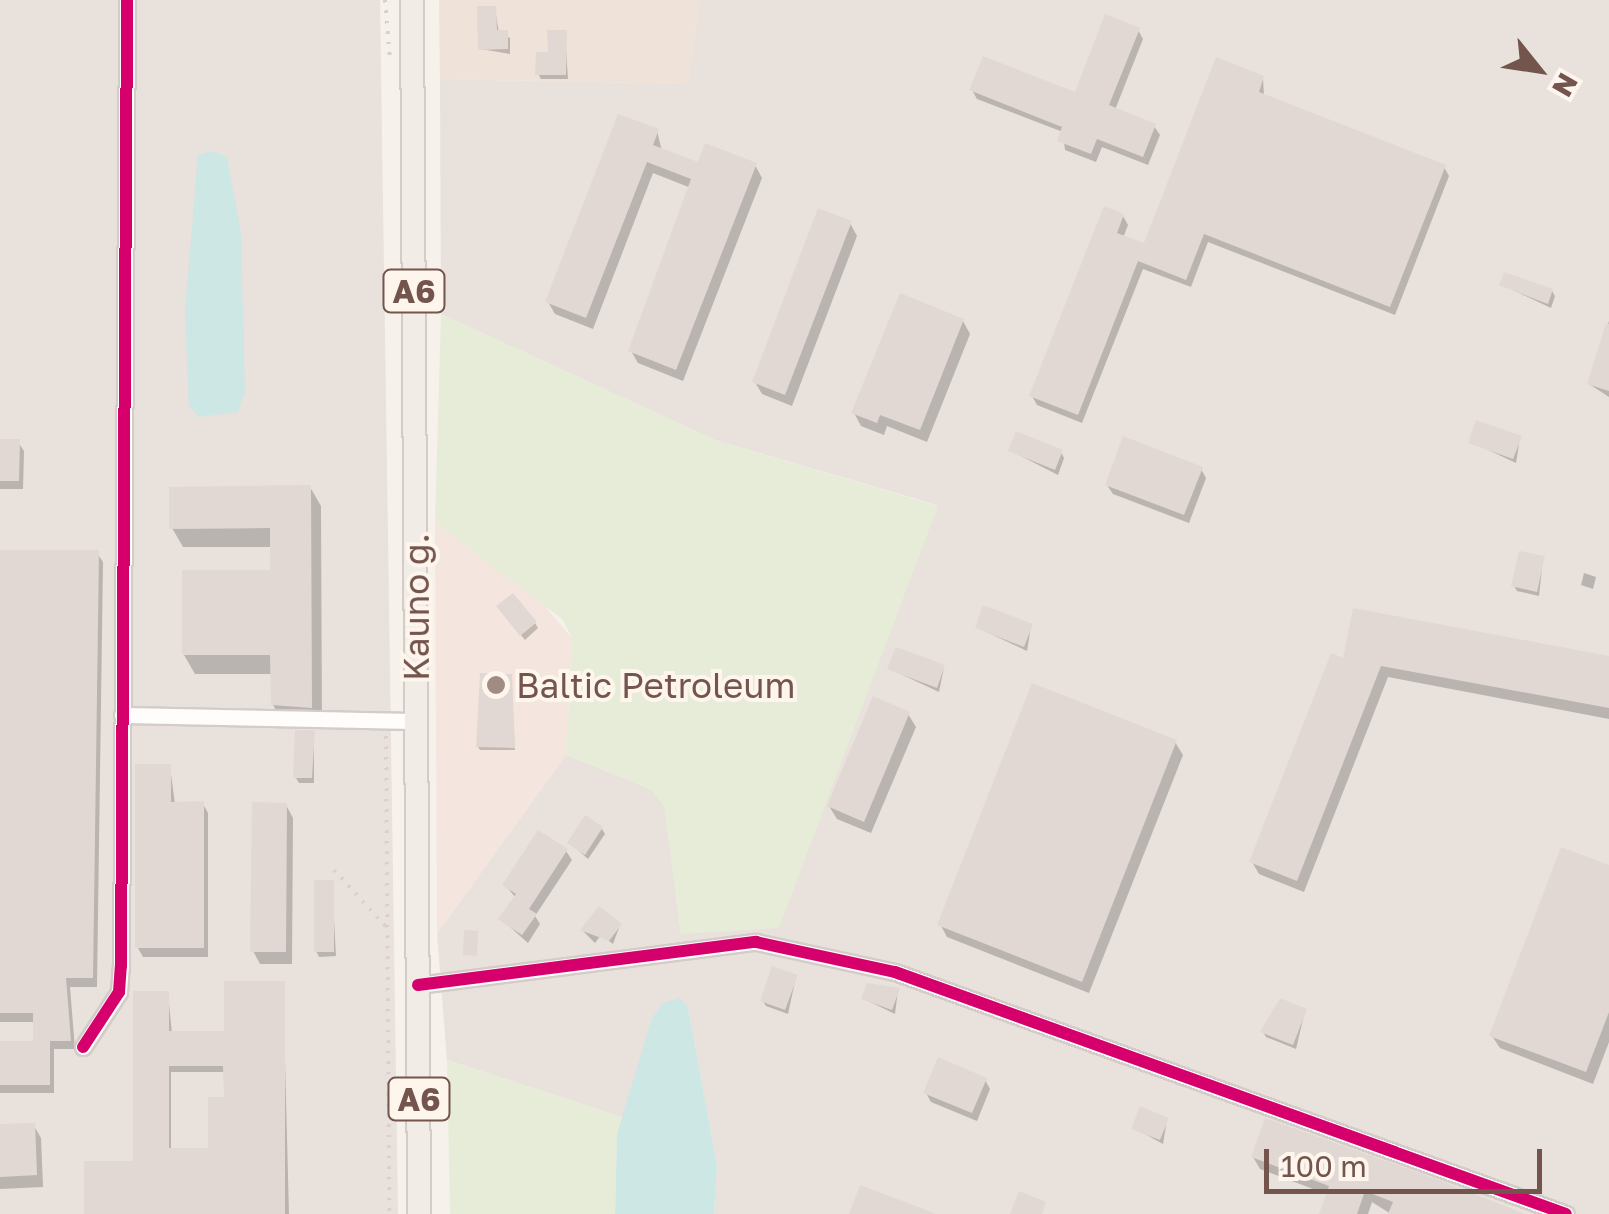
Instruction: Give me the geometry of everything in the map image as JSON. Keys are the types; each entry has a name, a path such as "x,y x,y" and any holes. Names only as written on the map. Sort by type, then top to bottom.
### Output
{"main road":[{"name":"Kauno g.","path":"412,0 419,1214"}],"street":[{"path":"83,1047 120,992 127,0"},
{"path":"122,714 416,722"},
{"path":"418,985 756,942 895,972 1566,1214"}],"path":[{"path":"385,0 391,68"},
{"path":"386,722 388,1214"},
{"path":"334,870 388,928"}],"shaded area":[{"path":"0,0 380,0 398,1214 0,1214"},
{"path":"439,0 700,0 688,84 440,79"},
{"path":"700,0 1609,0 1609,1214 714,1214 717,1165 688,1008 652,1018 625,1118 447,1060 437,934 566,755 650,789 665,806 681,934 937,505 715,440 441,314 440,79 688,84"},
{"path":"435,522 536,596 572,638 566,755 437,934"}],"green space":[{"path":"441,314 715,440 938,506 779,928 681,934 664,806 650,789 566,755 572,638 563,620 435,522"},
{"path":"447,1060 625,1118 617,1134 615,1214 450,1214"}],"water":[{"path":"213,151 227,157 241,233 245,392 238,412 199,417 189,407 185,312 198,155"},
{"path":"680,998 688,1008 717,1165 714,1214 615,1214 617,1134 652,1018 663,1003"}],"building":[{"path":"477,6 496,6 497,30 508,30 508,49 478,50"},
{"path":"1105,14 1140,28 1109,105 1156,124 1143,157 1097,139 1091,154 1057,141 1062,127 969,90 983,56 1075,92"},
{"path":"547,30 567,30 566,75 535,75 536,52 548,52"},
{"path":"1216,57 1264,76 1259,92 1446,165 1390,307 1204,234 1186,280 1138,261 1078,415 1029,396 1104,206 1124,214 1117,233 1144,243"},
{"path":"618,114 659,129 653,145 698,162 705,143 757,163 676,370 628,351 691,179 647,162 586,318 545,302"},
{"path":"818,208 852,221 785,395 752,382"},
{"path":"1504,272 1553,289 1548,304 1499,285"},
{"path":"900,293 964,319 920,430 880,415 877,423 851,413"},
{"path":"1606,323 1609,324 1609,391 1587,384"},
{"path":"1476,420 1522,436 1513,459 1468,443"},
{"path":"1016,431 1063,450 1055,470 1008,451"},
{"path":"1123,436 1203,467 1184,515 1105,485"},
{"path":"0,439 20,439 19,481 0,481"},
{"path":"311,485 312,708 271,705 270,655 182,655 182,570 270,570 270,528 169,529 169,487"},
{"path":"0,550 99,550 93,978 66,978 71,1041 50,1041 50,1085 0,1085 0,1041 33,1041 33,1013 0,1013"},
{"path":"1519,551 1545,556 1537,592 1511,586"},
{"path":"513,593 537,622 520,636 496,606"},
{"path":"983,605 1033,624 1024,647 975,628"},
{"path":"1353,608 1609,656 1609,708 1381,666 1297,881 1249,862 1331,653 1343,658"},
{"path":"896,647 945,665 937,688 887,669"},
{"path":"480,673 512,674 515,748 476,747"},
{"path":"1032,683 1177,740 1082,982 937,925"},
{"path":"873,696 910,712 864,822 827,806"},
{"path":"295,730 315,730 312,778 293,778"},
{"path":"135,764 171,764 171,802 204,801 204,948 135,948"},
{"path":"252,802 287,803 286,952 250,952"},
{"path":"585,815 603,827 585,855 567,843"},
{"path":"538,830 568,849 529,909 537,914 522,935 498,919 516,894 502,885"},
{"path":"1561,847 1609,865 1609,1012 1586,1072 1489,1036"},
{"path":"314,880 334,880 334,952 314,952"},
{"path":"599,906 622,924 609,941 580,930"},
{"path":"464,930 478,931 477,956 463,955"},
{"path":"772,966 798,975 785,1010 760,1001"},
{"path":"224,981 285,981 285,1214 84,1214 84,1161 133,1161 133,991 169,991 169,1031 224,1031","holes":["169,1066 223,1066 224,1097 208,1097 208,1148 169,1148"]},
{"path":"867,983 900,988 892,1010 861,999"},
{"path":"1280,998 1307,1009 1293,1045 1260,1032"},
{"path":"938,1057 987,1078 972,1113 923,1093"},
{"path":"1140,1106 1169,1118 1160,1140 1131,1129"},
{"path":"1265,1118 1525,1214 1388,1214 1393,1202 1365,1191 1357,1214 1319,1214 1329,1186 1251,1157"},
{"path":"35,1123 37,1175 0,1177 0,1124"},
{"path":"860,1185 934,1213 934,1214 849,1214"},
{"path":"1019,1191 1046,1202 1042,1214 1010,1214"}],"cycle path":[{"path":"83,1047 119,992 121,966 127,0"},
{"path":"418,985 756,942 895,972 1566,1214"}],"place":[{"name":"Baltic Petroleum","path":"496,685"}]}
